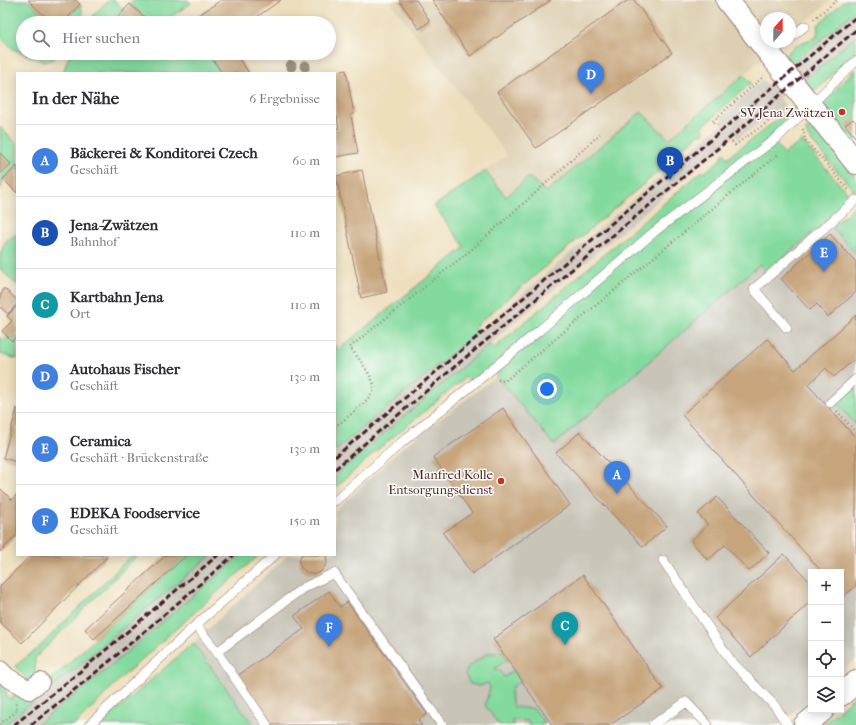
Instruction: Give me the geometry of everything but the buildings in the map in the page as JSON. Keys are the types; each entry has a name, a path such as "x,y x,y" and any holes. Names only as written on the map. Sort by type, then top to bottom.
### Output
{"street":[{"path":"727,0 760,32"},
{"path":"777,48 801,109 856,163"},
{"path":"4,674 29,690 40,682"},
{"path":"844,692 856,682"},
{"path":"805,725 819,713"}],"lane":[{"path":"796,33 805,26"},
{"path":"336,500 402,442 540,330 654,232 779,136 801,109 856,61"},
{"path":"787,328 754,289 856,200"},
{"path":"830,403 856,379"},
{"path":"89,725 196,625 274,556"},
{"path":"663,560 731,661 775,706 788,725"},
{"path":"217,652 303,588 334,574 442,725"},
{"path":"196,625 217,652 267,725"},
{"path":"654,725 686,702 708,725"}],"path":[{"path":"805,26 837,0"},
{"path":"718,126 712,122 764,76"},
{"path":"732,142 735,145 801,109 802,127 805,140 851,192"},
{"path":"336,426 372,395 374,387 369,374 350,347 472,249 600,134"},
{"path":"483,376 505,381 777,155 779,136"},
{"path":"830,403 856,432"},
{"path":"0,724 17,711 17,704 12,698 4,674"}],"shaded area":[{"path":"389,0 831,0 796,30 796,12 760,12 760,48 775,48 668,139 641,112 546,192 506,197 485,171 507,155"},
{"path":"856,10 856,36 802,82 779,98 785,105 738,138 735,135 336,474 336,450 478,332 724,122 721,118 762,80 769,86"},
{"path":"820,211 856,254 856,384 836,402 856,425 856,659 844,670 844,569 808,569 808,701 779,725 253,725 193,643 287,556 336,556 336,510 403,447 497,376 554,445"},
{"path":"210,556 240,556 95,679 36,725 4,725 78,666"}],"green space":[{"path":"0,0 28,0 45,16 16,16 16,50 0,37"},
{"path":"109,0 114,0 124,10 119,16 93,16"},
{"path":"133,0 188,0 191,3 172,16 143,16 130,4"},
{"path":"845,0 856,0 856,10 789,67 782,60 785,55 793,48 796,48 797,45 817,37 818,25"},
{"path":"80,4 83,13 82,16 69,16"},
{"path":"856,36 856,50 818,89 808,89 802,82"},
{"path":"39,60 51,60 44,62"},
{"path":"68,60 213,60 221,72 63,72"},
{"name":"SV Jena Zwätzen","path":"856,68 856,151 822,104"},
{"path":"744,75 751,83 702,127 705,132 702,134 700,133 682,148 684,150 474,327 478,332 336,450 336,347 338,350 465,247 434,206 485,171 506,197 529,177 546,192 641,112 669,139"},
{"path":"794,107 796,110 794,116 770,137 784,154 802,141 852,198 766,273 760,264 554,445 490,368 472,383 466,377 375,452 336,487 336,474 489,344 493,349 702,171 704,173 722,158 721,156 724,153 727,158"},
{"path":"0,127 16,143 16,167 3,179 1,188"},
{"path":"810,127 817,129 856,178 856,193 808,137 806,130"},
{"path":"856,205 856,254 832,227"},
{"path":"16,235 16,284 0,269 0,254 6,241"},
{"path":"7,336 16,336 16,359 0,354 0,337 4,341"},
{"path":"856,384 856,425 836,402"},
{"path":"131,556 137,556 35,658 35,677 28,680 15,667 37,649"},
{"path":"186,556 210,556 78,666 4,725 0,725 0,681 9,699 18,693 35,694"},
{"path":"240,556 258,556 124,675 75,725 36,725 95,679"},
{"path":"193,643 253,725 100,725"},
{"path":"502,651 507,660 494,669 499,670 504,677 514,670 522,682 513,686 511,691 514,707 534,709 544,722 543,725 528,725 529,721 511,720 514,725 499,725 485,705 490,688 488,683 479,686 470,684 465,674 468,667 488,653"},
{"path":"856,695 856,725 822,725 836,713 844,713 844,705"}],"railway":[{"path":"336,456 856,17"},
{"path":"336,468 459,363 722,145 856,30"},
{"path":"14,725 82,670 217,556"},
{"path":"31,725 111,660 233,556"}],"place":[{"name":"Autohaus Fischer","path":"591,94"},
{"name":"SV Jena Zwätzen","path":"842,112"},
{"name":"Jena-Zwätzen","path":"670,180"},
{"name":"Ceramica","path":"824,272"},
{"name":"Manfred Kolle Entsorgungsdienst","path":"501,481"},
{"name":"Bäckerei & Konditorei Czech","path":"617,494"},
{"name":"Kartbahn Jena","path":"565,645"},
{"name":"EDEKA Foodservice","path":"329,647"}]}
